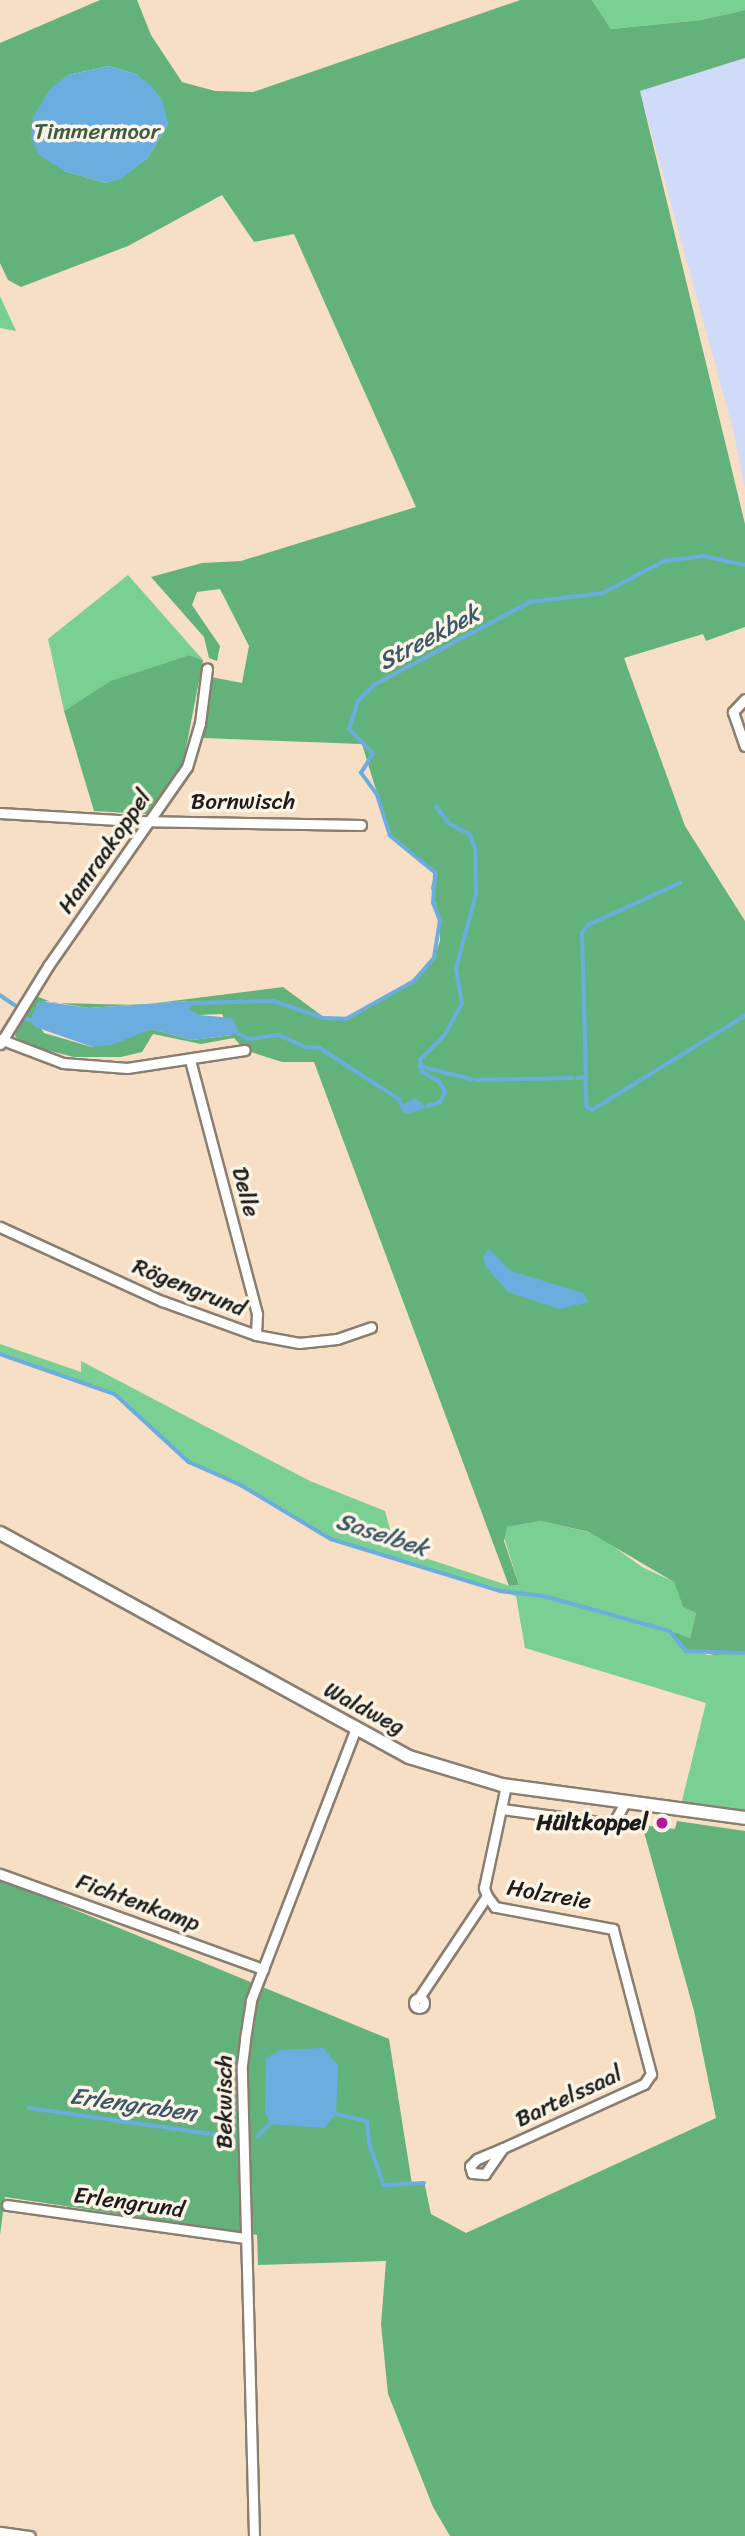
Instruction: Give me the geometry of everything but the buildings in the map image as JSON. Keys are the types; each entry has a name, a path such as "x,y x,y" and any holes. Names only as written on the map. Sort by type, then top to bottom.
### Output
{"main road":[{"name":"Waldweg","path":"0,1533 355,1731 409,1756 506,1785 745,1818"}],"street":[{"name":"Hamraakoppel","path":"1,1041 48,966 151,821 191,756 207,668"},
{"path":"745,699 733,712 745,746"},
{"name":"Bornwisch","path":"0,813 151,821 361,825"},
{"path":"1,1041 74,1064 143,1067 245,1050"},
{"name":"Delle","path":"190,1060 257,1314 256,1335"},
{"name":"Rögengrund","path":"0,1227 162,1301 256,1335 299,1343 337,1339 371,1327"},
{"name":"Bekwisch","path":"254,2536 242,2065 251,2000 355,1731"},
{"path":"420,1996 487,1896 484,1888 506,1785"},
{"path":"502,1809 613,1825 625,1802"},
{"name":"Fichtenkamp","path":"0,1874 263,1969"},
{"name":"Holzreie","path":"487,1896 495,1907 608,1926 616,1935 649,2078"},
{"name":"Bartelssaal","path":"503,2148 649,2078"},
{"name":"Erlengrund","path":"7,2205 246,2238"},
{"path":"0,2532 30,2536"}],"shaded area":[{"path":"745,58 745,489 734,433 640,91"}],"green space":[{"path":"100,0 137,0 151,35 182,82 215,91 253,92 520,0 592,0 611,29 701,20 745,10 745,58 640,91 745,524 745,627 706,641 703,634 624,658 685,826 745,921 745,1653 715,1655 683,1649 670,1631 690,1638 696,1613 683,1607 674,1582 589,1532 541,1521 507,1527 504,1541 519,1585 509,1586 314,1062 282,1062 245,1050 234,1038 201,1044 153,1034 142,1052 121,1057 74,1057 23,1044 15,1036 19,1022 36,996 51,1002 46,1001 32,1016 44,1033 92,1047 151,1029 192,1040 232,1035 222,1014 199,1015 189,1010 188,1001 151,1004 283,987 325,1018 346,1019 418,977 434,958 440,941 440,918 431,888 435,873 390,836 362,744 203,738 211,677 242,683 249,646 220,589 197,592 192,605 220,646 217,661 209,658 204,637 151,577 202,563 241,561 416,507 294,234 254,242 222,195 128,246 21,287 8,280 0,263 0,43","holes":["109,66 138,75 168,124 147,159 106,183 64,171 68,75"]},
{"path":"592,0 745,0 745,10 701,20 611,29"},
{"path":"0,296 16,331 0,328"},
{"path":"128,575 203,660 189,655 110,681 64,711 48,639"},
{"path":"189,655 203,660 183,764 146,814 94,811 64,711 110,681"},
{"path":"59,1003 134,1005 89,1008"},
{"path":"0,1344 81,1372 81,1361 310,1481 385,1511 395,1548 510,1586 519,1585 503,1534 507,1527 541,1521 596,1534 642,1567 674,1582 683,1607 696,1613 690,1638 672,1632 707,1655 745,1653 745,1818 680,1809 706,1703 525,1648 516,1596 326,1537 278,1506 189,1462 121,1398 9,1359 0,1354"},
{"path":"677,1821 745,1831 745,2536 450,2536 433,2507 388,2394 381,2324 386,2261 258,2265 257,2235 5,2197 0,2235 0,1879 389,2039 412,2184 424,2181 431,2214 466,2233 716,2118 694,2011 642,1825 675,1829"}],"water":[{"path":"109,66 138,75 151,86 162,99 168,124 147,159 121,179 106,183 64,171 39,155 31,137 33,117 50,89 68,75"},
{"path":"39,1001 89,1008 188,1001 194,1003 189,1009 199,1015 232,1018 238,1029 232,1035 192,1040 151,1029 112,1045 93,1047 35,1027 30,1021"},
{"path":"415,1098 427,1108 406,1114 404,1104"},
{"path":"489,1249 511,1271 583,1293 589,1302 559,1309 508,1292 485,1266 483,1256"},
{"path":"323,2048 338,2065 336,2114 324,2128 270,2124 265,2111 266,2058 280,2050"}],"waterway":[{"name":"Streekbek","path":"192,1003 274,1001 323,1018 346,1019 414,981 434,958 440,921 433,903 435,873 390,836 377,795 361,773 373,754 349,729 358,701 374,685 530,602 603,593 664,561 704,556 745,565"},
{"path":"428,1106 440,1102 445,1092 439,1082 422,1072 420,1060 444,1036 462,1004 456,969 476,894 475,849 470,835 449,824 436,807"},
{"path":"577,1078 586,1077 582,933 588,925 680,883"},
{"name":"Streekbek","path":"0,995 15,1005"},
{"path":"586,1078 587,1107 592,1110 745,1016"},
{"name":"Streekbek","path":"26,1019 35,1020"},
{"path":"234,1031 249,1039 279,1035 306,1047 320,1048 399,1099 405,1111"},
{"path":"420,1066 471,1079"},
{"path":"476,1080 572,1078"},
{"name":"Saselbek","path":"0,1354 115,1394 189,1462 241,1485 331,1539 500,1591 544,1596 670,1631 686,1651 745,1653"},
{"name":"Erlengraben","path":"29,2108 232,2137"},
{"path":"336,2114 367,2121 370,2145 384,2185 424,2183"},
{"name":"Erlengraben","path":"257,2137 270,2124"}],"place":[{"name":"Hültkoppel","path":"662,1823"}],"park label":[{"name":"Timmermoor","path":"97,132"}]}
